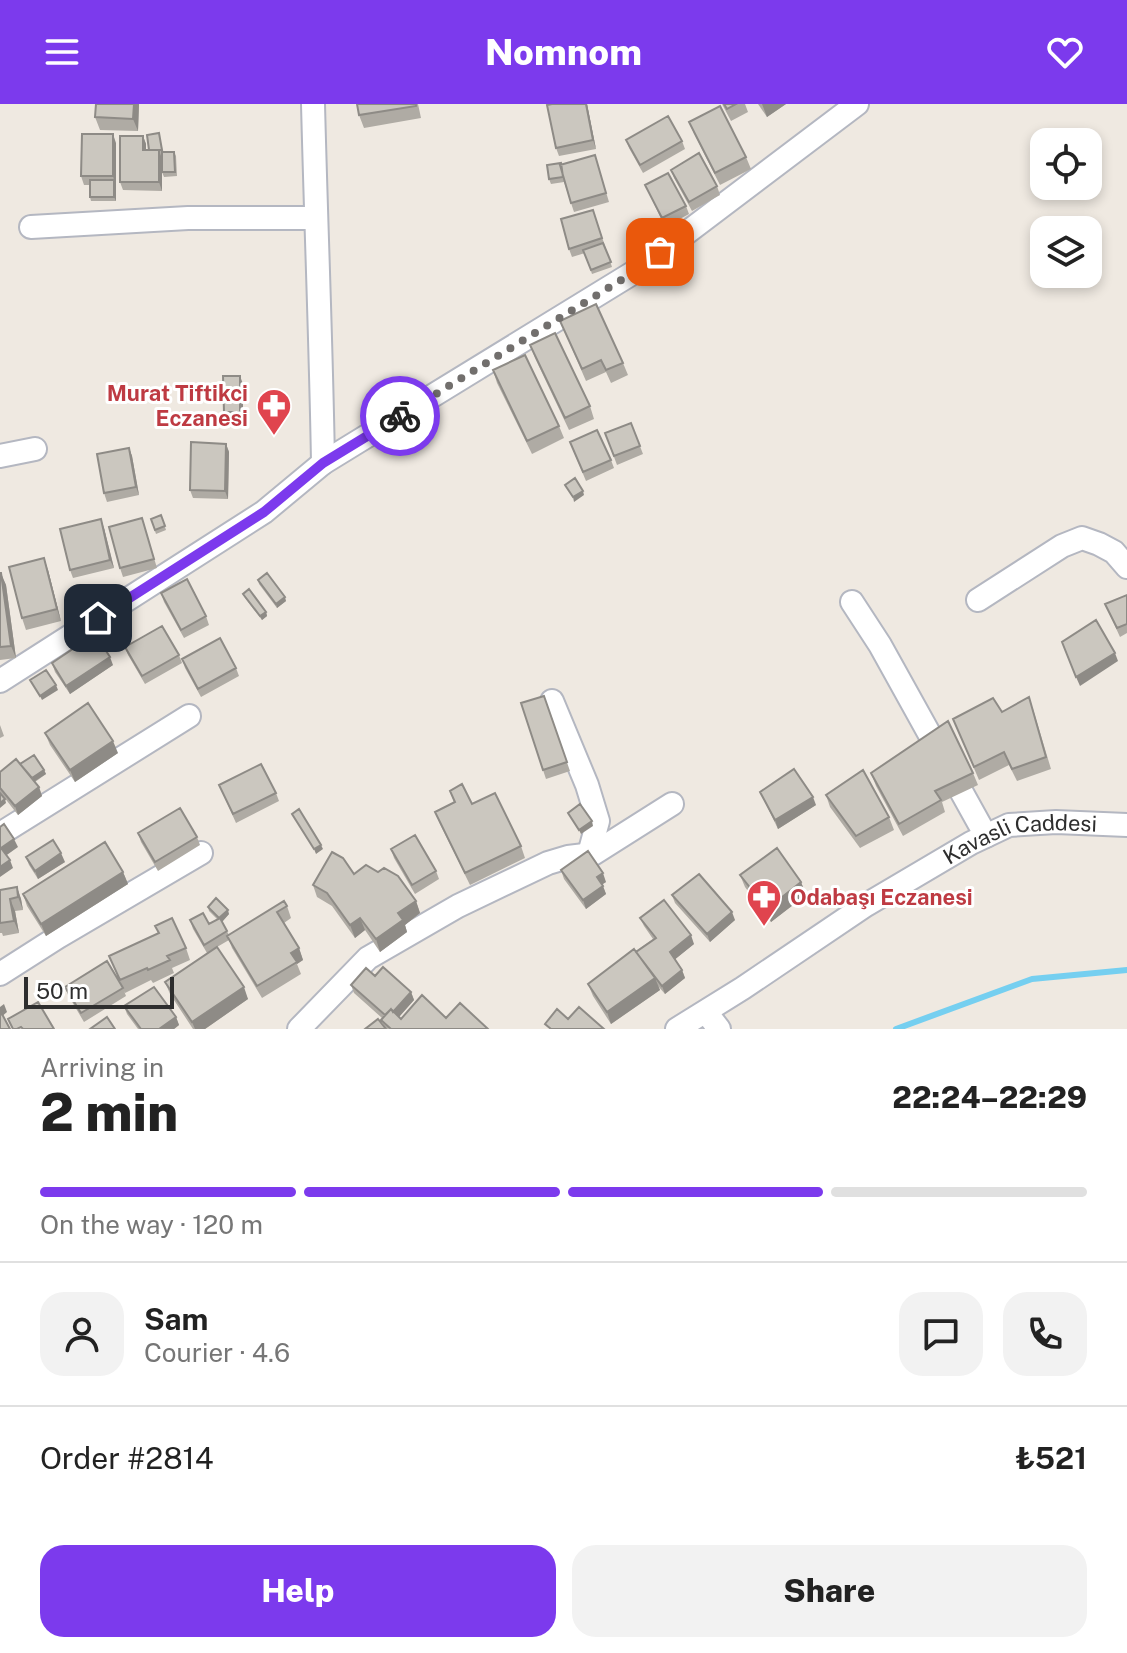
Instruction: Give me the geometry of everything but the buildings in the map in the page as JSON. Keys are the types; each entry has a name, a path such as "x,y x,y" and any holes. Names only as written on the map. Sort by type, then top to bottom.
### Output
{"street":[{"path":"313,104 323,463"},
{"path":"0,681 264,512 323,463 636,271 857,104"},
{"path":"31,227 188,218 315,218"},
{"path":"0,456 35,449"},
{"path":"978,600 1062,546 1082,538 1114,552 1127,567"},
{"path":"852,602 880,645 986,836"},
{"path":"552,701 587,785 598,821 589,854"},
{"path":"0,834 189,716"},
{"path":"299,1029 368,958 458,906 548,863 593,854 672,804"},
{"name":"Kavasli Caddesi","path":"677,1029 712,1020 866,905 1009,825 1056,822 1127,825"},
{"path":"0,974 201,853"}],"waterway":[{"path":"896,1029 1032,979 1127,970"}],"way so far":[{"path":"400,416 636,271 660,252"}],"place":[{"name":"Murat Tiftikci Eczanesi","path":"274,437"},
{"name":"Odabaşı Eczanesi","path":"764,928"}],"route":[{"path":"98,618 264,512 323,463 400,416"}]}
